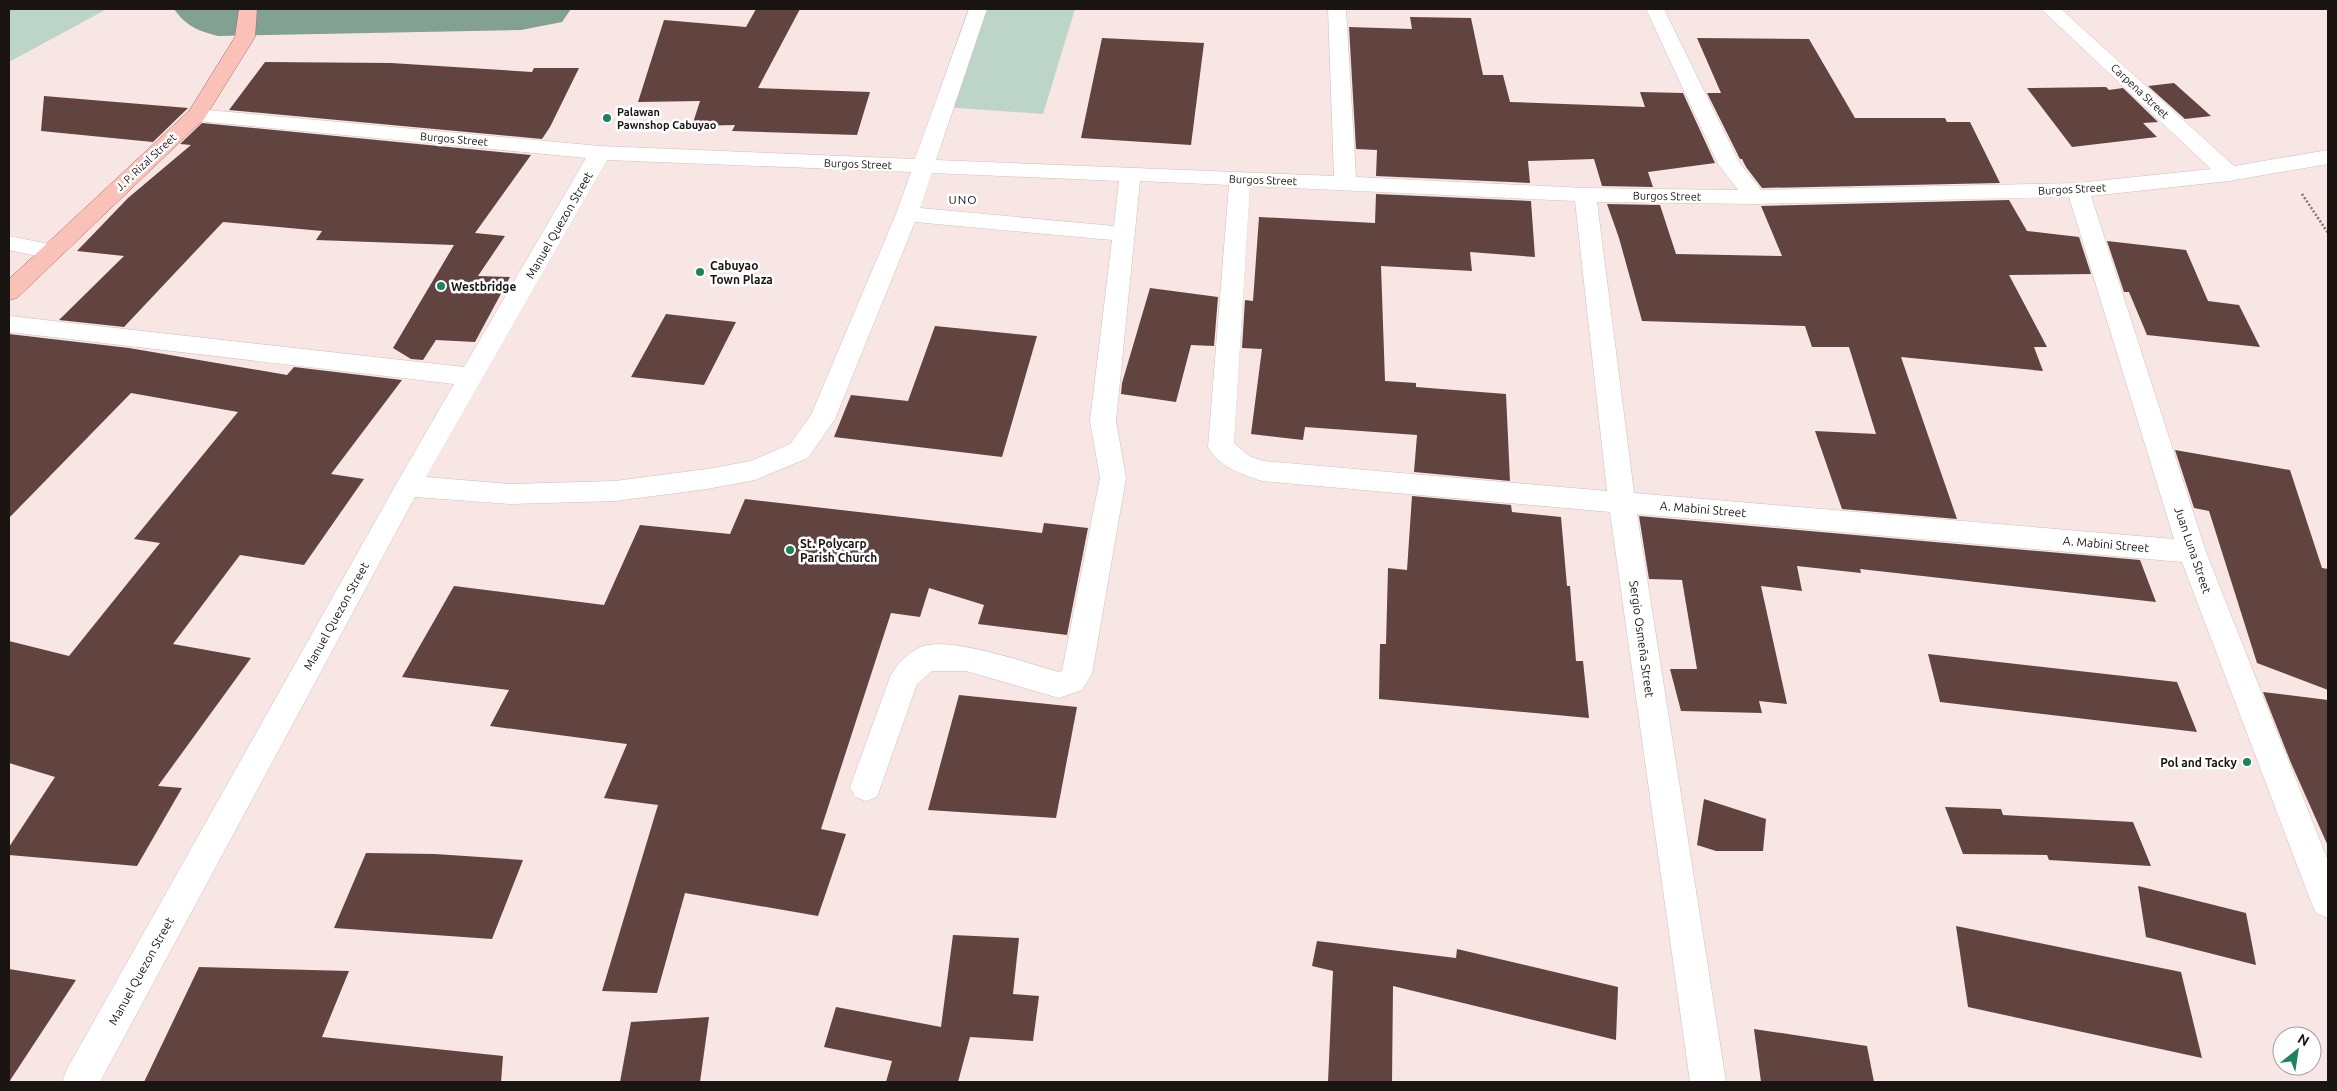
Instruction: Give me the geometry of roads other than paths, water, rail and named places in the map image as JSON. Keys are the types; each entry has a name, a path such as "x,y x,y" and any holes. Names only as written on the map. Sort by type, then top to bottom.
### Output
{"main road":[{"name":"J. P. Rizal Street","path":"9,292 197,115 245,37 248,9"}],"street":[{"path":"408,486 511,494 615,491 707,480 755,470 799,451 822,419 907,214 978,9"},
{"path":"1337,9 1345,182"},
{"path":"1655,9 1729,164 1754,197"},
{"name":"Carpena Street","path":"2050,9 2229,174"},
{"name":"Burgos Street","path":"197,115 600,153 1345,182 1585,195 1754,197 2078,190 2229,174 2328,157"},
{"name":"Manuel Quezon Street","path":"80,1082 408,486 600,153"},
{"path":"866,787 905,677 926,658 966,659 1059,685 1072,681 1077,674 1114,478 1103,421 1130,175"},
{"name":"A. Mabini Street","path":"1240,179 1221,447 1240,463 1262,471 2192,552"},
{"name":"Juan Luna Street","path":"2078,190 2192,552 2328,902"},
{"name":"Sergio Osmeña Street","path":"1585,195 1622,502 1708,1082"},
{"path":"907,214 1124,234"},
{"path":"9,243 51,251"},
{"path":"9,324 470,377"}],"waterway":[{"path":"204,9 218,18 521,12 541,9"}],"place":[{"name":"Palawan Pawnshop Cabuyao","path":"607,118"},
{"name":"Cabuyao Town Plaza","path":"700,272"},
{"name":"Westbridge","path":"441,286"},
{"name":"St. Polycarp Parish Church","path":"790,550"},
{"name":"Pol and Tacky","path":"2247,762"}],"district":[{"name":"UNO","path":"963,199"}]}
